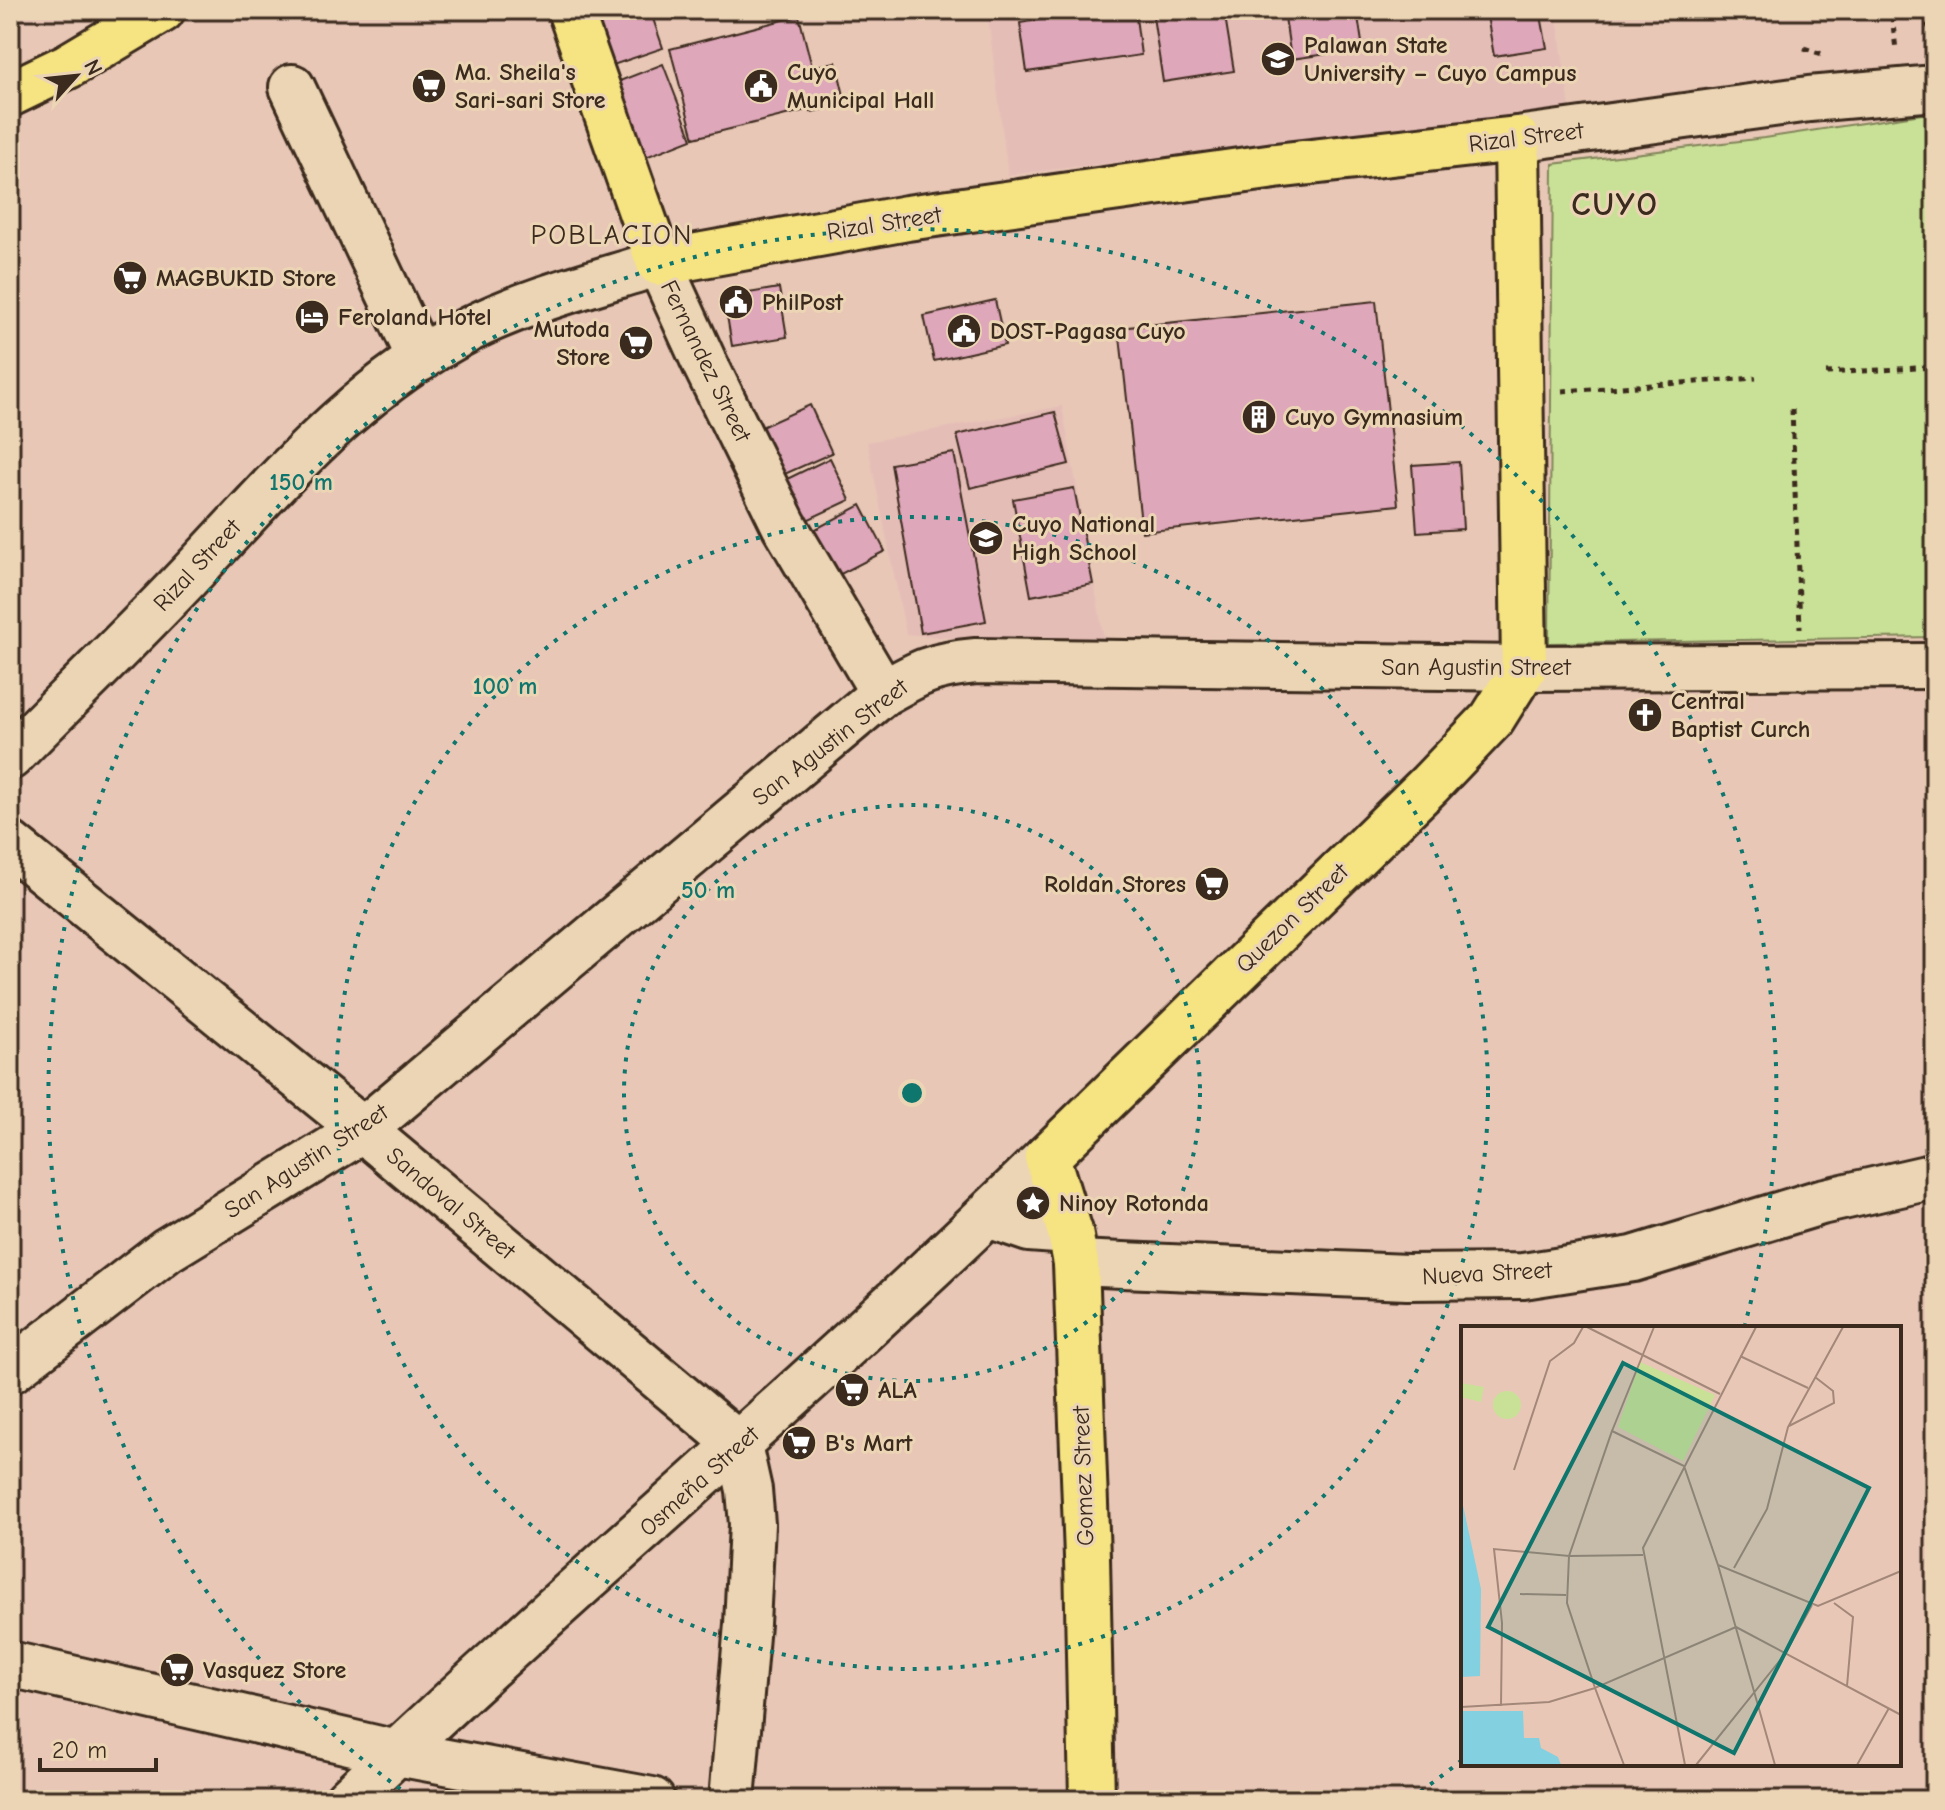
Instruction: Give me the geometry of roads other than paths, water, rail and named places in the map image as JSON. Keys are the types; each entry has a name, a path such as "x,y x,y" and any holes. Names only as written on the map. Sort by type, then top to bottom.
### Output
{"main road":[{"path":"10,94 68,66 162,10"},
{"name":"Fernandez Street","path":"570,10 659,263"},
{"path":"1517,139 1524,668"},
{"name":"Rizal Street","path":"659,263 907,218 1275,166 1517,139"},
{"name":"Quezon Street","path":"1047,1157 1429,785 1492,719 1524,668"},
{"name":"Gomez Street","path":"1047,1157 1073,1247 1087,1557 1092,1800"}],"street":[{"path":"292,87 420,359"},
{"name":"Rizal Street","path":"1517,139 1809,99 1935,88"},
{"name":"Rizal Street","path":"10,757 186,579 281,474 328,428 420,359 469,330 515,309 659,263"},
{"name":"Fernandez Street","path":"659,263 784,525 883,693"},
{"name":"San Agustin Street","path":"10,1371 167,1250 363,1130 883,693 923,670 946,663 976,661 1524,668 1935,666"},
{"name":"Sandoval Street","path":"10,844 363,1130 739,1445"},
{"name":"Osmeña Street","path":"347,1800 739,1445 1047,1157"},
{"name":"Nueva Street","path":"988,1215 1073,1247 1407,1277 1523,1276 1633,1259 1821,1202 1935,1176"},
{"path":"732,1800 752,1524 749,1490 739,1445"},
{"path":"10,1664 397,1753 652,1800"}],"place":[{"name":"Palawan State University – Cuyo Campus","path":"1278,59"},
{"name":"Ma. Sheila's Sari-sari Store","path":"429,86"},
{"name":"Cuyo Municipal Hall","path":"761,86"},
{"name":"MAGBUKID Store","path":"130,278"},
{"name":"PhilPost","path":"736,302"},
{"name":"Feroland Hotel","path":"312,317"},
{"name":"DOST-Pagasa Cuyo","path":"964,331"},
{"name":"Mutoda Store","path":"636,343"},
{"name":"Cuyo Gymnasium","path":"1259,417"},
{"name":"Cuyo National High School","path":"986,538"},
{"name":"Central Baptist Curch","path":"1645,715"},
{"name":"Roldan Stores","path":"1212,884"},
{"name":"Ninoy Rotonda","path":"1033,1203"},
{"name":"ALA","path":"852,1390"},
{"name":"B's Mart","path":"799,1443"},
{"name":"Vasquez Store","path":"177,1670"}],"district":[{"name":"CUYO","path":"1615,204"},
{"name":"POBLACION","path":"612,234"}]}
